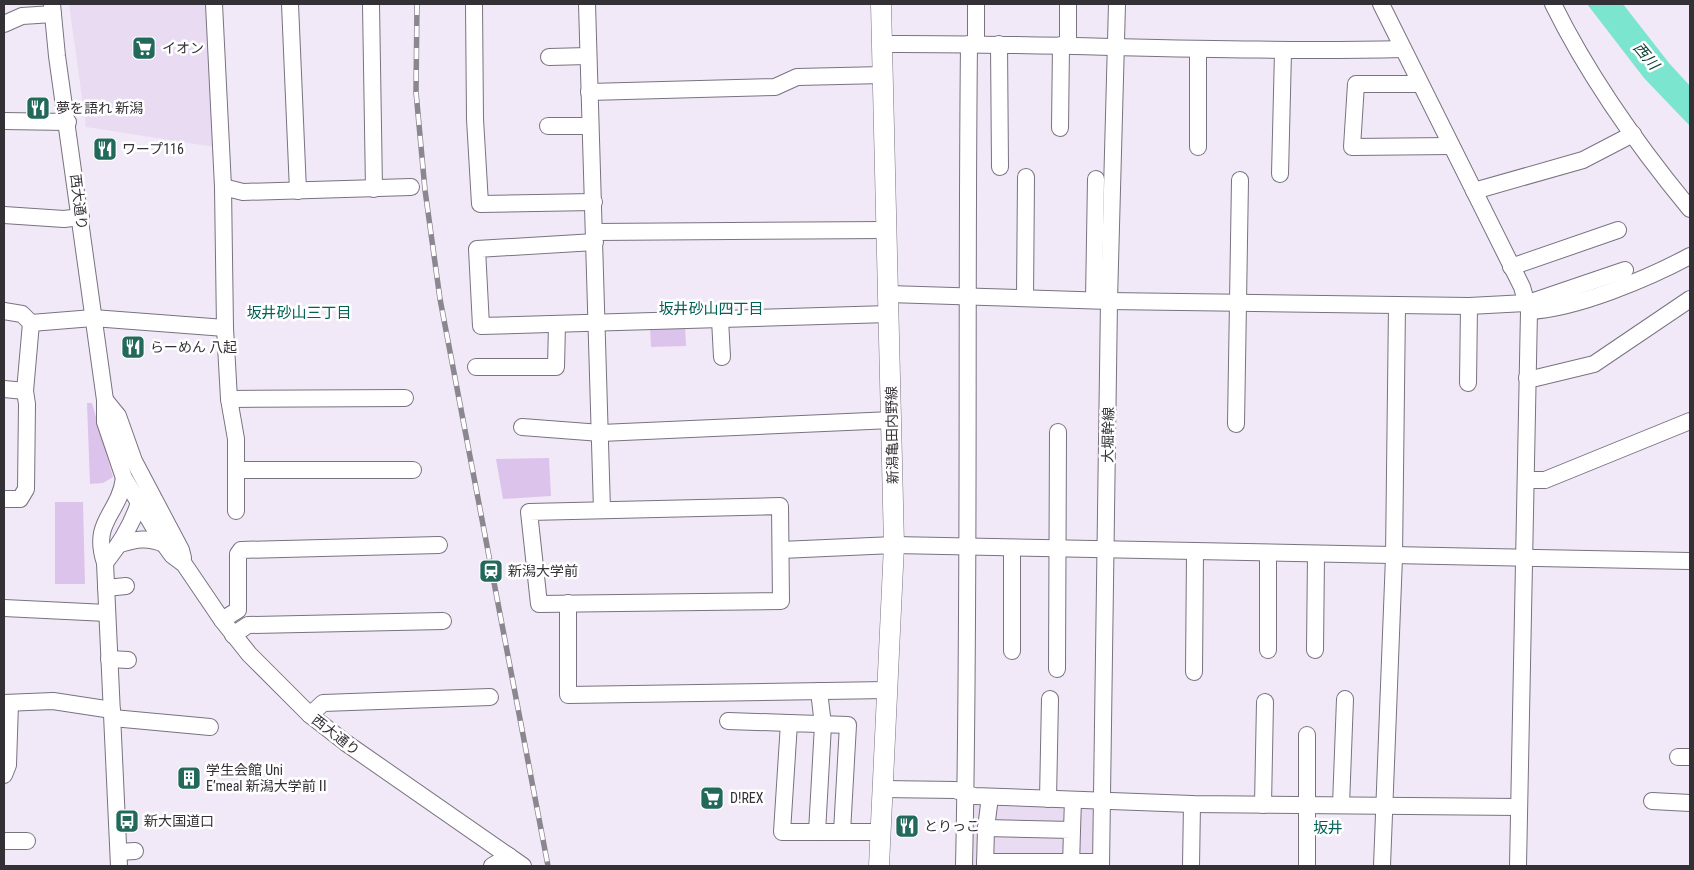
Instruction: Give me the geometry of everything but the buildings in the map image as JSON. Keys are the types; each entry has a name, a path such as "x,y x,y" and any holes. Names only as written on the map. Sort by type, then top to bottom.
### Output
{"main road":[{"name":"新潟亀田内野線","path":"879,866 894,545 881,4"}],"street":[{"path":"214,4 223,187 225,328 229,399 236,440 237,470 234,493 236,511"},
{"path":"290,4 298,191"},
{"path":"371,4 374,189"},
{"path":"474,4 475,119 480,204 594,202"},
{"path":"587,4 598,322 602,510"},
{"path":"964,866 968,547 968,296 972,44 976,4"},
{"path":"1060,128 1068,4"},
{"name":"大堀幹線","path":"1101,864 1107,551 1102,300 1118,4"},
{"path":"1381,4 1529,307 1518,866"},
{"path":"1552,4 1586,62 1633,134 1658,170 1690,209"},
{"path":"4,24 22,16 53,9"},
{"name":"西大通り","path":"53,9 105,400 105,422 124,478 164,544 172,555 184,564 222,620 266,674 310,715 380,768 523,866"},
{"path":"882,44 1064,45 1283,52 1402,49"},
{"path":"1000,44 1000,167"},
{"path":"1198,50 1198,147"},
{"path":"1280,174 1283,52"},
{"path":"549,57 588,56"},
{"path":"589,92 775,87 797,77 882,75"},
{"path":"1420,84 1356,84 1352,147 1451,146"},
{"path":"4,121 68,122"},
{"path":"548,126 590,126"},
{"path":"1474,191 1584,160 1633,134"},
{"path":"1025,298 1026,178"},
{"path":"1096,179 1102,300"},
{"path":"1236,424 1240,180"},
{"path":"223,187 243,192 411,188"},
{"path":"4,215 64,219 81,217"},
{"path":"886,230 595,237 477,249 481,326 720,319 968,296 1553,308 1615,289 1661,272 1690,256"},
{"path":"1511,267 1618,230"},
{"path":"1529,307 1625,270"},
{"path":"1527,378 1536,378 1594,364 1690,299"},
{"path":"1382,866 1394,557 1397,305"},
{"path":"1468,383 1469,306"},
{"path":"4,311 22,314 31,323 93,318 225,328"},
{"path":"720,319 722,357"},
{"path":"4,499 20,499 26,489 27,404 24,390 31,323"},
{"path":"476,367 556,367 557,324"},
{"path":"4,389 24,390"},
{"path":"229,399 405,398"},
{"name":"西大通り","path":"105,400 118,416 143,479 166,515 181,550 184,564"},
{"path":"522,427 601,433 892,420"},
{"path":"1526,480 1545,480 1690,421"},
{"path":"1056,669 1058,432"},
{"path":"237,470 413,470"},
{"path":"124,478 119,498 100,534 100,549 105,563 112,714 124,857"},
{"path":"105,563 120,544 139,503 143,479"},
{"path":"110,512 130,504 139,503 166,515"},
{"path":"780,506 781,550 781,601 539,604 529,512 780,506"},
{"path":"120,544 138,539 150,539 164,544"},
{"path":"222,620 238,610 238,554 241,550 439,545"},
{"path":"781,550 894,545 1394,557 1690,561"},
{"path":"1012,548 1012,651"},
{"path":"1194,672 1195,552"},
{"path":"1268,554 1268,650"},
{"path":"1315,650 1316,555"},
{"path":"106,588 126,586"},
{"path":"568,603 568,695 887,690"},
{"path":"4,608 107,613"},
{"path":"234,635 248,625 443,621"},
{"path":"109,659 128,660"},
{"path":"817,832 823,724 819,691"},
{"path":"310,715 323,703 490,697"},
{"path":"1048,799 1050,699"},
{"path":"1341,805 1345,699"},
{"path":"4,775 8,765 7,703 53,701 112,714 210,727"},
{"path":"1263,805 1265,702"},
{"path":"728,721 848,725 842,832"},
{"path":"789,723 782,832 881,832"},
{"path":"1307,735 1307,866"},
{"path":"883,789 955,790 965,794 990,796 1192,804 1383,804 1519,807"},
{"path":"990,796 986,828 985,864 1101,864"},
{"path":"1071,864 1073,800"},
{"path":"1652,802 1690,802"},
{"path":"1191,866 1192,804"},
{"path":"986,828 1072,830"},
{"path":"4,842 27,842"},
{"path":"492,866 509,856"}],"shaded area":[{"path":"69,4 207,4 214,147 86,127"},
{"path":"685,324 686,346 651,347 650,326"},
{"path":"87,403 92,403 113,477 103,483 90,484"},
{"path":"549,458 551,496 503,499 496,459"},
{"path":"55,502 83,502 85,584 55,584"},
{"path":"968,805 1095,809 1094,866 967,866"}],"water":[{"name":"西川","path":"1587,4 1623,4 1669,63 1690,86 1690,126 1644,78"}],"railway":[{"path":"417,4 416,92 425,190 440,299 548,866"}],"place":[{"name":"イオン","path":"144,48"},
{"name":"夢を語れ 新潟","path":"38,108"},
{"name":"ワープ116","path":"105,149"},
{"name":"らーめん 八起","path":"133,347"},
{"name":"新潟大学前","path":"491,571"},
{"name":"学生会館 Uni E’meal 新潟大学前Ⅱ","path":"189,778"},
{"name":"D!REX","path":"712,798"},
{"name":"新大国道口","path":"127,821"},
{"name":"とりっこ","path":"907,826"}],"district":[{"name":"坂井砂山四丁目","path":"711,309"},
{"name":"坂井砂山三丁目","path":"299,313"},
{"name":"坂井","path":"1328,828"}]}
